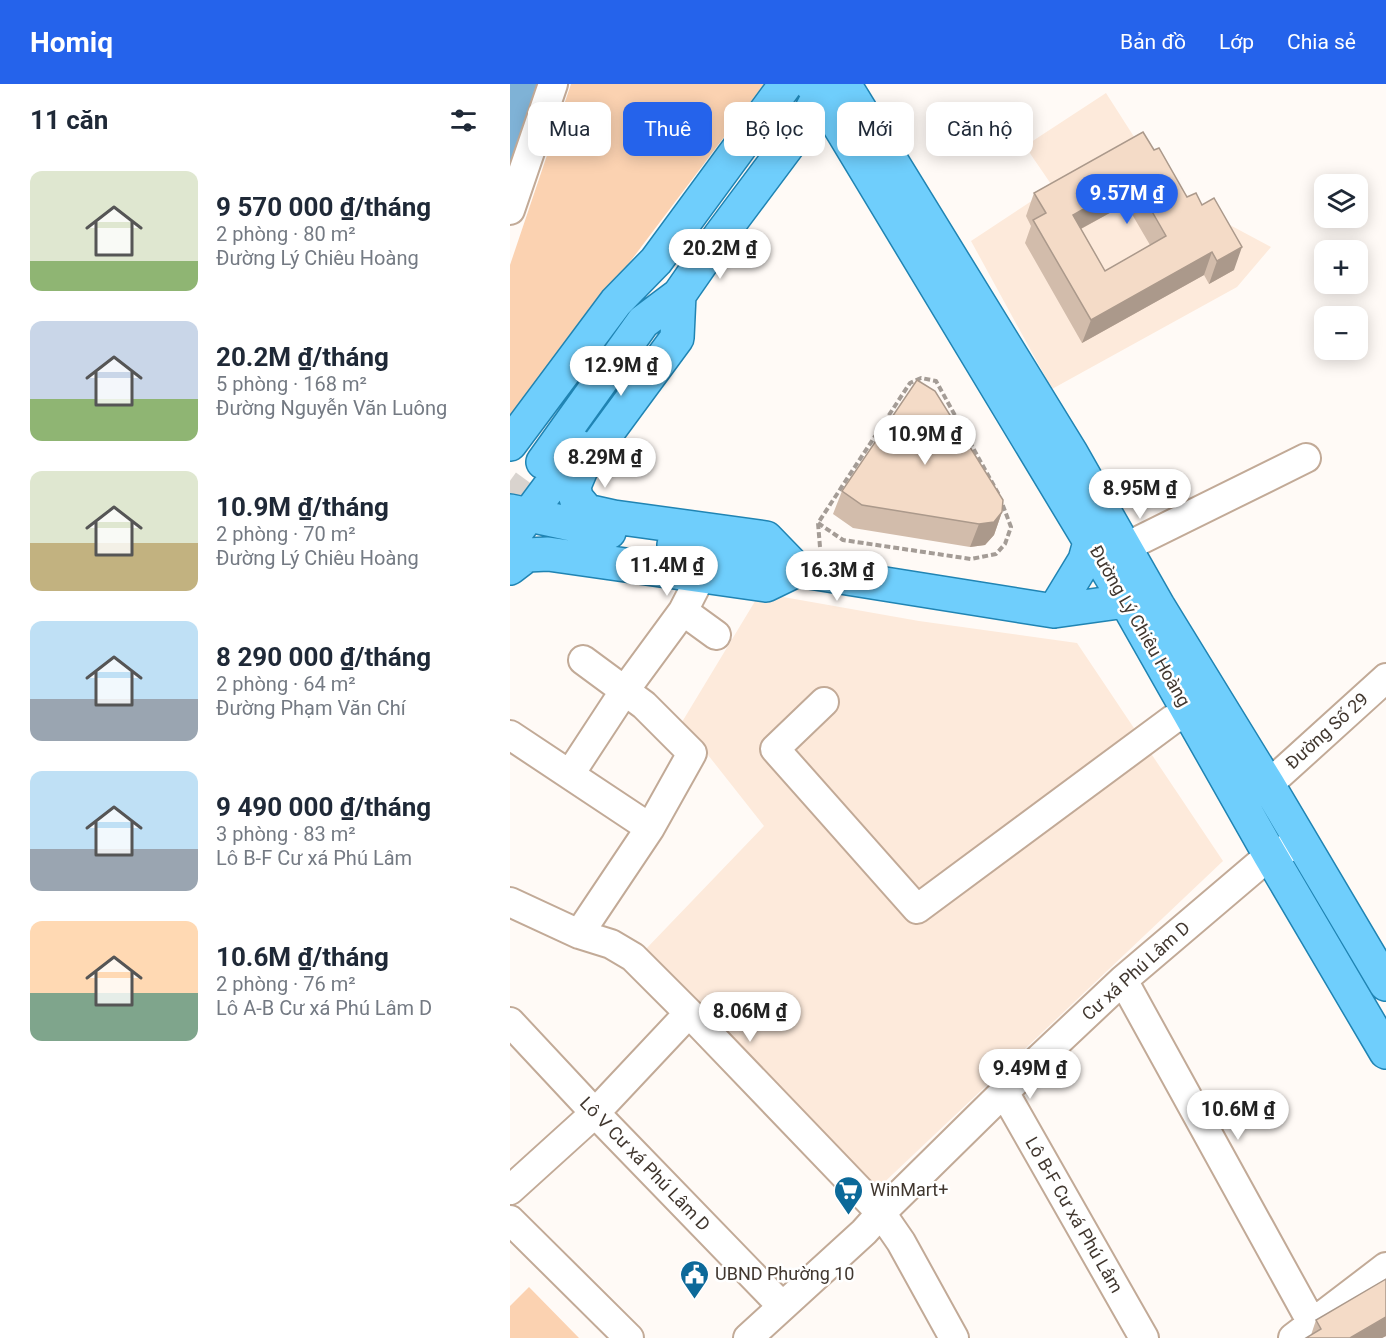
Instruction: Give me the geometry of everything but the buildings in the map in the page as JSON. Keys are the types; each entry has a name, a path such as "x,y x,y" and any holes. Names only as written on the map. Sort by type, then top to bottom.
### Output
{"main road":[{"path":"522,460 632,315 656,261 786,84"},
{"path":"825,86 806,121 679,295 658,341 516,522 810,572 1054,610 1126,601 1158,606"},
{"name":"Đường Lý Chiêu Hoàng","path":"825,86 837,122 1126,601 1270,855 1386,1052"},
{"name":"Đường Lý Chiêu Hoàng","path":"825,86 1071,453 1158,606 1301,843 1384,975"},
{"path":"522,460 643,322 679,295"},
{"path":"679,295 677,338 582,467 574,486 576,498 587,511 614,517 766,538 810,572"},
{"path":"1054,610 1085,560 1090,542"},
{"path":"510,568 527,555 548,554 766,585 810,572"}],"street":[{"path":"510,210 553,84"},
{"path":"1126,547 1306,458"},
{"path":"570,774 625,690 683,611 701,576"},
{"path":"683,611 716,635"},
{"path":"579,934 650,828 692,753 644,705 583,660"},
{"name":"Đường Số 29","path":"1268,785 1386,678"},
{"path":"824,702 775,749 916,909 1172,720 1190,712"},
{"path":"510,735 650,828"},
{"name":"Cư xá Phú Lâm D","path":"748,1338 864,1232 1004,1092 1123,980 1270,855 1301,843"},
{"path":"510,902 579,934 611,944 633,957 881,1213 901,1242 954,1338"},
{"path":"1123,980 1303,1330 1386,1267"},
{"path":"510,1190 595,1113 689,1013"},
{"name":"Lô V Cư xá Phú Lâm D","path":"510,1022 782,1306"},
{"name":"Lô B-F Cư xá Phú Lâm","path":"1004,1092 1144,1338"},
{"path":"510,1220 629,1338"}],"path":[{"path":"810,572 818,523 910,383 921,378 936,381 997,488 1011,527 1005,544 996,554 971,559 843,540 818,523"}],"shaded area":[{"path":"571,84 764,84 750,102 724,102 724,137 712,153 712,102 623,102 623,156 710,156 510,421 510,265 547,156 611,156 611,102 565,102"},
{"path":"1106,93 1138,143 1200,209 1271,247 1237,287 1052,389 971,241 1053,187 1032,156 1033,141"},
{"path":"760,593 919,621 1077,643 1223,861 873,1193 644,951 764,826 682,722"},
{"path":"529,1287 579,1338 510,1338 510,1306"}],"water":[{"path":"510,84 543,84 537,102 528,102 528,128 510,181"}],"tunnel":[{"path":"510,509 536,473"}],"place":[{"name":"WinMart+","path":"849,1216"},
{"name":"UBND Phường 10","path":"694,1300"}]}
